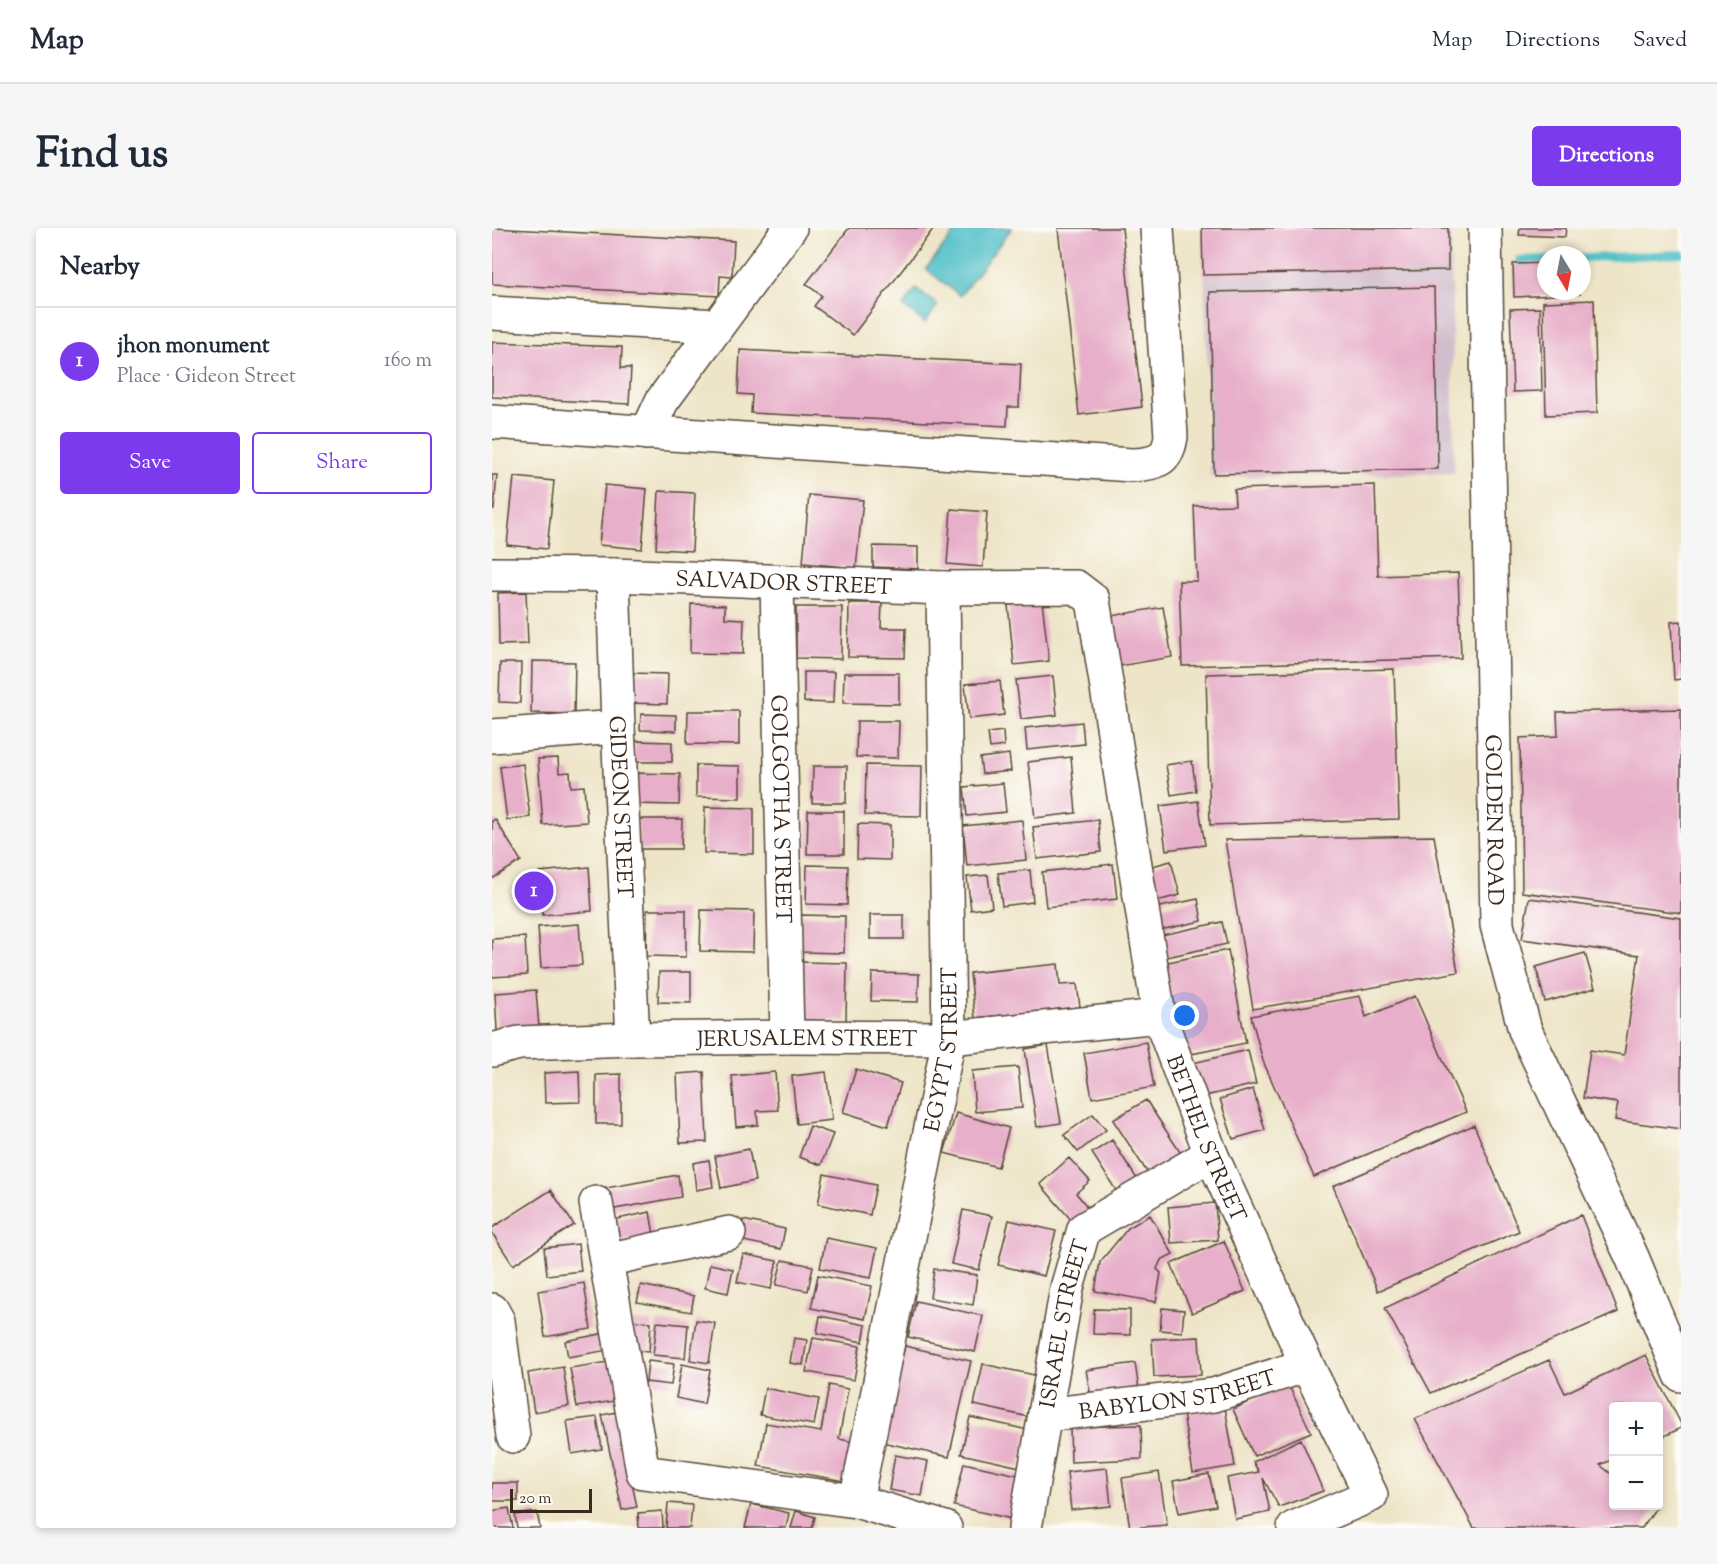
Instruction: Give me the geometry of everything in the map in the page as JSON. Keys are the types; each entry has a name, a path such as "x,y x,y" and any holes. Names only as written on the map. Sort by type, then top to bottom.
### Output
{"street":[{"path":"647,433 662,401 790,228"},
{"path":"492,422 1132,465 1146,464 1162,459 1170,447 1171,436 1157,228"},
{"name":"GOLDEN ROAD","path":"1485,228 1497,925 1525,1030 1632,1257 1681,1375"},
{"path":"492,313 717,326"},
{"name":"SALVADOR STREET","path":"492,574 613,575 943,588 1076,587"},
{"name":"GIDEON STREET","path":"613,575 633,1039"},
{"name":"GOLGOTHA STREET","path":"777,583 787,1037"},
{"name":"BETHEL STREET","path":"1076,587 1093,600 1159,1016 1211,1154 1307,1365 1371,1495 1294,1528"},
{"name":"EGYPT STREET","path":"856,1501 949,1038 943,588"},
{"path":"492,736 618,727"},
{"name":"JERUSALEM STREET","path":"492,1050 519,1043 633,1039 949,1038 1159,1016"},
{"name":"ISRAEL STREET","path":"1025,1528 1067,1288 1084,1229 1211,1154"},
{"path":"596,1203 643,1472 856,1501 945,1528"},
{"path":"606,1260 729,1233"},
{"path":"492,1310 498,1321 513,1436"},
{"name":"BABYLON STREET","path":"1045,1415 1214,1395 1307,1365"}],"shaded area":[{"path":"1203,228 1451,228 1454,473 1210,477"}],"water":[{"path":"958,228 1012,228 960,296 926,269"},
{"path":"916,289 938,305 925,323 903,306"}],"building":[{"path":"492,228 734,241 732,277 720,276 719,296 492,284"},
{"path":"849,228 934,228 853,335 814,306 822,296 806,284"},
{"path":"1058,228 1122,228 1142,407 1079,415"},
{"path":"1202,228 1448,228 1448,270 1203,275"},
{"path":"1520,228 1566,228 1565,237 1519,235"},
{"path":"1537,263 1537,296 1514,297 1513,264"},
{"path":"1434,287 1438,469 1214,474 1210,292"},
{"path":"1594,300 1597,413 1546,415 1543,302"},
{"path":"1540,308 1542,391 1513,392 1510,309"},
{"path":"492,342 622,347 621,368 631,368 629,404 492,397"},
{"path":"740,350 1021,364 1019,407 1008,407 1007,426 751,413 752,395 738,394"},
{"path":"492,475 497,475 494,509 492,509"},
{"path":"514,477 554,481 547,549 507,545"},
{"path":"605,485 647,489 642,549 599,545"},
{"path":"1375,485 1378,576 1458,573 1461,658 1182,666 1179,581 1197,581 1194,506 1235,505 1234,489"},
{"path":"659,491 695,493 692,551 656,549"},
{"path":"809,495 863,500 856,568 803,563"},
{"path":"951,509 987,512 983,567 947,564"},
{"path":"873,546 918,547 918,569 873,567"},
{"path":"526,592 528,644 499,645 498,593"},
{"path":"1042,601 1049,661 1014,665 1008,605"},
{"path":"849,603 882,603 881,628 906,628 905,658 848,657"},
{"path":"691,604 725,605 725,618 744,619 743,654 690,653"},
{"path":"796,607 842,607 841,659 796,658"},
{"path":"1163,607 1172,657 1114,667 1105,617"},
{"path":"1681,621 1681,679 1674,680 1671,622"},
{"path":"532,661 575,662 574,714 531,713"},
{"path":"500,663 521,663 520,703 499,702"},
{"path":"1394,669 1399,819 1210,825 1206,674"},
{"path":"804,672 834,672 833,703 804,702"},
{"path":"630,673 668,674 667,704 629,703"},
{"path":"844,673 899,673 899,704 843,703"},
{"path":"1053,676 1057,715 1021,719 1016,680"},
{"path":"1000,681 1004,715 969,719 965,684"},
{"path":"1681,709 1681,913 1522,892 1520,738 1558,736 1557,712"},
{"path":"688,711 739,711 739,745 687,744"},
{"path":"641,714 676,715 676,731 640,730"},
{"path":"857,721 899,721 898,758 856,757"},
{"path":"1082,722 1084,744 1027,750 1025,728"},
{"path":"1003,731 1004,746 990,748 988,733"},
{"path":"635,741 672,742 672,762 634,762"},
{"path":"1009,754 1011,771 982,774 980,758"},
{"path":"1071,757 1076,813 1035,818 1028,762"},
{"path":"558,758 559,773 570,772 571,787 584,786 587,822 543,825 538,759"},
{"path":"1192,761 1196,791 1171,795 1166,765"},
{"path":"523,764 530,817 507,820 500,767"},
{"path":"696,765 740,766 740,798 696,797"},
{"path":"866,765 922,766 921,816 865,815"},
{"path":"813,766 847,766 846,803 812,803"},
{"path":"632,773 680,774 679,805 631,804"},
{"path":"1003,783 1006,812 967,816 964,787"},
{"path":"1198,801 1205,845 1166,850 1160,806"},
{"path":"705,807 754,808 754,854 704,853"},
{"path":"808,811 844,811 844,854 807,854"},
{"path":"495,819 521,861 492,879 492,821"},
{"path":"638,819 682,819 681,849 637,849"},
{"path":"1022,820 1026,860 967,866 963,826"},
{"path":"1098,820 1101,852 1037,859 1033,827"},
{"path":"858,824 890,825 890,860 857,859"},
{"path":"1434,836 1458,972 1253,1009 1225,840"},
{"path":"1171,861 1180,895 1153,902 1145,868"},
{"path":"1113,864 1117,899 1046,907 1042,872"},
{"path":"807,865 848,866 847,905 806,904"},
{"path":"589,867 592,911 542,915 539,872"},
{"path":"1030,870 1033,902 1002,906 998,873"},
{"path":"988,875 992,907 971,910 967,877"},
{"path":"1529,898 1681,918 1681,1129 1615,1120 1618,1103 1583,1098 1590,1050 1624,1055 1639,955 1522,939"},
{"path":"1198,899 1202,921 1160,930 1155,908"},
{"path":"647,910 686,910 686,957 646,956"},
{"path":"701,910 754,911 753,952 700,951"},
{"path":"800,915 845,916 844,953 800,952"},
{"path":"870,915 904,915 904,939 870,939"},
{"path":"1222,922 1227,944 1162,958 1157,936"},
{"path":"579,924 582,965 541,968 538,927"},
{"path":"525,937 527,975 492,977 492,939"},
{"path":"1228,950 1246,1043 1181,1056 1163,963"},
{"path":"1585,953 1595,988 1545,1002 1536,967"},
{"path":"799,962 847,963 846,1021 797,1020"},
{"path":"1058,964 1060,985 1077,984 1080,1007 975,1018 970,973"},
{"path":"659,972 691,972 691,1003 658,1002"},
{"path":"872,973 919,974 918,1002 871,1001"},
{"path":"536,990 539,1028 497,1031 495,993"},
{"path":"1360,996 1366,1017 1415,996 1466,1112 1314,1177 1263,1061 1251,1016"},
{"path":"1146,1042 1154,1087 1092,1098 1084,1053"},
{"path":"1048,1045 1061,1123 1037,1127 1025,1049"},
{"path":"1248,1050 1256,1084 1201,1097 1193,1063"},
{"path":"1018,1067 1022,1108 975,1112 972,1071"},
{"path":"856,1069 901,1083 888,1126 843,1112"},
{"path":"579,1071 580,1102 545,1103 544,1073"},
{"path":"704,1072 707,1142 680,1143 677,1074"},
{"path":"775,1072 778,1110 757,1111 758,1125 736,1127 732,1076"},
{"path":"826,1072 832,1120 797,1124 792,1076"},
{"path":"621,1074 621,1124 596,1124 596,1075"},
{"path":"1253,1089 1265,1130 1233,1139 1220,1099"},
{"path":"1146,1100 1182,1155 1149,1175 1113,1120"},
{"path":"956,1113 1009,1128 998,1167 944,1153"},
{"path":"1093,1114 1106,1130 1078,1152 1064,1135"},
{"path":"1474,1125 1519,1231 1378,1291 1333,1186"},
{"path":"810,1126 833,1134 821,1165 799,1157"},
{"path":"1112,1140 1137,1179 1117,1192 1092,1153"},
{"path":"749,1149 755,1181 721,1188 715,1156"},
{"path":"1069,1158 1090,1181 1076,1193 1089,1209 1073,1222 1040,1184"},
{"path":"709,1160 713,1187 696,1190 693,1163"},
{"path":"824,1174 876,1185 870,1215 818,1204"},
{"path":"678,1175 681,1197 609,1210 606,1188"},
{"path":"551,1190 574,1225 513,1265 492,1233 492,1228"},
{"path":"1215,1203 1218,1240 1171,1243 1168,1207"},
{"path":"963,1210 992,1216 979,1270 951,1264"},
{"path":"650,1212 654,1235 618,1242 613,1220"},
{"path":"1150,1215 1173,1254 1161,1260 1157,1269 1161,1273 1156,1302 1095,1291 1100,1262 1128,1228"},
{"path":"1581,1215 1618,1312 1431,1393 1385,1308"},
{"path":"743,1220 785,1229 781,1249 739,1240"},
{"path":"1009,1220 1056,1231 1044,1276 998,1265"},
{"path":"826,1238 877,1248 871,1278 820,1268"},
{"path":"1224,1241 1245,1291 1192,1313 1171,1264"},
{"path":"578,1244 581,1271 547,1275 544,1248"},
{"path":"743,1254 777,1261 771,1289 737,1282"},
{"path":"782,1260 813,1266 808,1291 776,1285"},
{"path":"710,1264 733,1269 728,1293 705,1288"},
{"path":"934,1269 977,1275 973,1305 930,1298"},
{"path":"818,1275 872,1286 865,1319 811,1308"},
{"path":"584,1283 591,1329 545,1337 538,1291"},
{"path":"641,1285 694,1296 691,1312 637,1302"},
{"path":"916,1301 983,1316 975,1352 908,1337"},
{"path":"1162,1308 1184,1310 1182,1332 1160,1330"},
{"path":"1094,1309 1130,1310 1130,1335 1093,1334"},
{"path":"820,1316 866,1325 863,1342 817,1333"},
{"path":"696,1320 715,1323 709,1363 690,1360"},
{"path":"631,1321 651,1322 649,1352 629,1350"},
{"path":"657,1322 688,1325 685,1358 653,1355"},
{"path":"606,1333 609,1350 568,1357 565,1341"},
{"path":"1199,1337 1201,1375 1154,1377 1152,1339"},
{"path":"794,1338 807,1340 803,1365 790,1363"},
{"path":"813,1338 860,1346 854,1380 806,1372"},
{"path":"905,1346 971,1361 949,1457 882,1442"},
{"path":"1646,1355 1681,1428 1663,1437 1663,1402 1609,1402 1609,1461 1600,1465 1609,1472 1609,1510 1654,1510 1642,1528 1474,1528 1415,1419 1549,1360 1565,1393"},
{"path":"615,1361 621,1400 577,1407 570,1368"},
{"path":"648,1361 674,1364 671,1385 646,1382"},
{"path":"1135,1363 1139,1390 1091,1397 1086,1370"},
{"path":"682,1364 710,1370 704,1404 676,1398"},
{"path":"983,1364 1039,1376 1029,1417 974,1405"},
{"path":"563,1367 569,1406 534,1412 528,1373"},
{"path":"1288,1384 1311,1432 1254,1456 1233,1409"},
{"path":"829,1385 848,1389 839,1439 854,1442 845,1481 758,1466 766,1423 821,1432"},
{"path":"765,1388 819,1399 814,1425 760,1415"},
{"path":"1225,1407 1235,1466 1193,1473 1183,1414"},
{"path":"617,1412 637,1507 622,1510 602,1415"},
{"path":"597,1417 602,1449 572,1454 567,1421"},
{"path":"970,1417 1028,1430 1020,1467 961,1454"},
{"path":"1141,1425 1142,1459 1071,1462 1070,1427"},
{"path":"1301,1439 1323,1491 1279,1507 1263,1478 1270,1512 1235,1519 1227,1478 1259,1472 1253,1462"},
{"path":"895,1455 928,1461 922,1496 889,1490"},
{"path":"964,1463 1022,1476 1012,1519 954,1506"},
{"path":"1107,1468 1111,1506 1071,1510 1067,1472"},
{"path":"1159,1472 1167,1525 1130,1528 1122,1478"},
{"path":"1209,1474 1216,1506 1179,1513 1173,1481"},
{"path":"492,1483 518,1483 518,1501 492,1501"},
{"path":"668,1503 692,1505 690,1528 666,1528"},
{"path":"751,1504 789,1513 786,1528 745,1528"},
{"path":"509,1508 513,1528 492,1528 492,1511"},
{"path":"662,1511 663,1528 639,1528 638,1513"},
{"path":"796,1511 815,1517 812,1528 791,1528"},
{"path":"537,1512 540,1528 517,1528 515,1515"}],"waterway":[{"path":"1591,258 1681,254"},
{"path":"1519,260 1537,259"}],"place":[{"name":"jhon monument","path":"534,891"}]}
